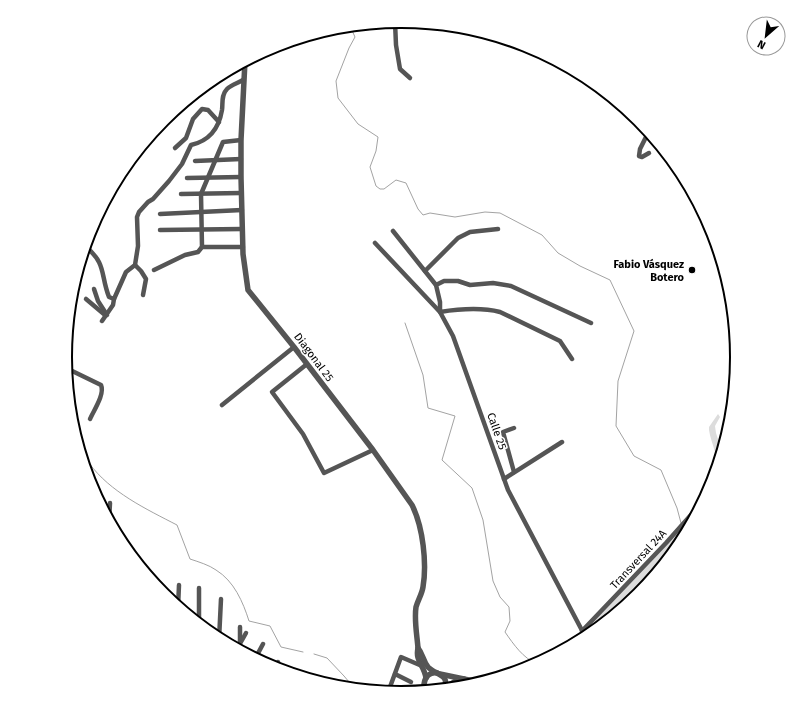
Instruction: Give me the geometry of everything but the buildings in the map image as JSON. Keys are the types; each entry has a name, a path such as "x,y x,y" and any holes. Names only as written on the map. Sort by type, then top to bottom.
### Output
{"street":[{"path":"395,28 396,45 400,69 410,78"},
{"name":"Diagonal 25","path":"245,67 241,140 241,193 244,271 248,290 294,346 373,450 415,511 422,539 424,569 423,587 416,607 417,654 418,661 422,666 426,678 425,686"},
{"path":"102,321 113,305 114,299 126,272 135,265 138,246 137,217 139,212 169,181 182,164 191,145 210,137 219,122 223,96 227,89 244,80"},
{"path":"175,148 186,138 193,119 202,109 208,110 219,122"},
{"path":"646,137 639,156 642,157 649,153"},
{"path":"186,138 191,145"},
{"path":"154,270 184,255 198,252 202,247 201,194 207,177 223,142 241,140"},
{"path":"195,161 241,159"},
{"path":"187,178 241,177"},
{"path":"182,194 241,193"},
{"path":"160,214 242,210"},
{"path":"160,230 242,229"},
{"path":"425,271 458,238 470,232 498,229"},
{"path":"393,231 436,285 440,302 440,312 459,309 492,310 500,312 560,341 572,359"},
{"name":"Calle 25","path":"375,243 440,312 453,336 508,490 568,601 582,631"},
{"path":"202,247 243,247"},
{"path":"90,251 99,260 104,272 105,286 109,297 114,299"},
{"path":"135,265 142,271 146,279 143,295"},
{"path":"436,285 444,281 458,281 470,285 493,283 511,286 591,323"},
{"path":"94,289 98,301 106,316"},
{"path":"86,299 106,316"},
{"path":"222,405 294,346"},
{"path":"307,364 272,392 303,434 324,474 373,450"},
{"path":"72,371 100,385 102,388 101,394 90,419"},
{"path":"514,428 503,432 514,472"},
{"path":"504,479 562,442"},
{"path":"110,503 110,511"},
{"name":"Transversal 24A","path":"582,631 688,518"},
{"path":"178,600 179,585"},
{"path":"198,617 199,588"},
{"path":"219,632 221,599"},
{"path":"240,627 240,644"},
{"path":"240,644 246,633"},
{"path":"258,654 263,644"},
{"name":"Diagonal 25","path":"418,648 423,654 427,666 431,670"},
{"path":"390,687 402,658 439,674 445,684"},
{"path":"395,674 411,682"},
{"path":"426,678 431,674 439,674 469,680"},
{"path":"453,683 465,679"}],"shaded area":[{"path":"718,414 720,417 715,426 719,443 716,454 710,435 709,427"},
{"path":"690,515 675,541 649,575 602,619 582,631"}],"waterway":[{"path":"353,32 355,37 336,81 338,98 358,124 378,137 376,151 370,167 376,186 380,189 384,189 396,180 406,183 418,209 423,215 430,213 455,217 485,212 500,213 542,235 558,253 580,266 610,280 634,331 618,381 616,426 634,456 661,470 677,508 681,523"},
{"path":"405,323 423,375 428,408 455,416 442,460 472,488 483,520 493,581 500,597 509,607 510,621 505,632 523,655 531,660"},
{"path":"89,463 107,483 129,499 177,525 190,559 213,568 228,580 241,599 249,621 270,626 281,647 303,652"},
{"path":"314,654 327,658 350,683"}],"place":[{"name":"Fabio Vásquez Botero","path":"692,270"}]}
